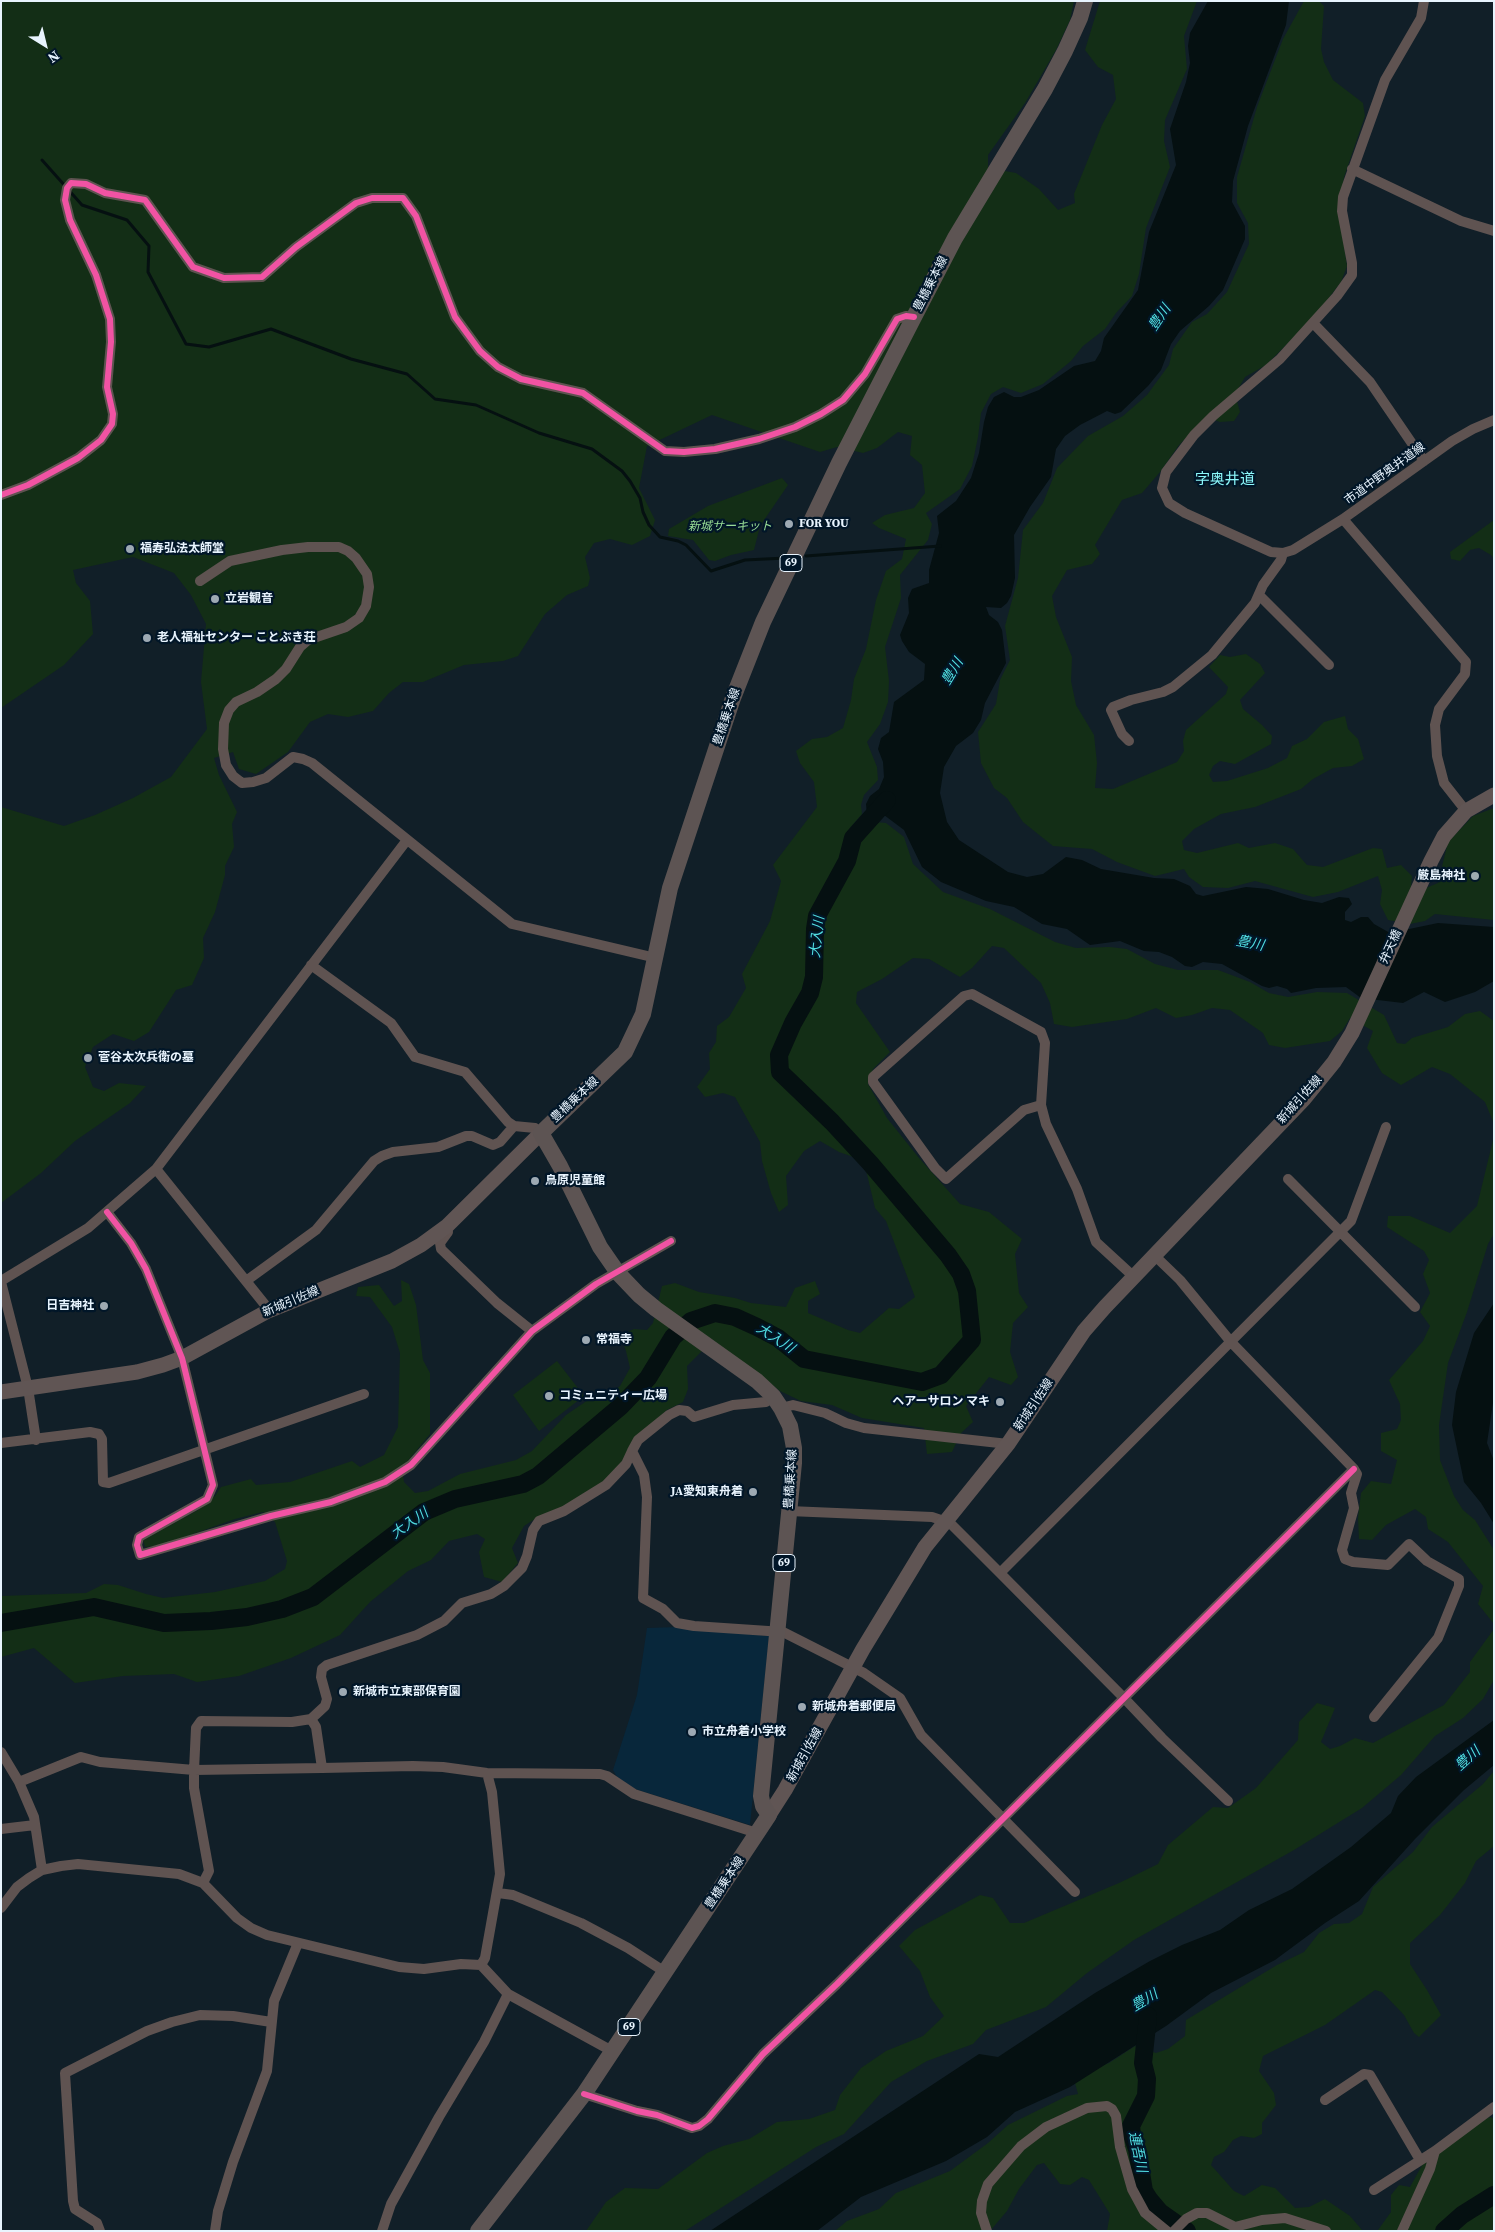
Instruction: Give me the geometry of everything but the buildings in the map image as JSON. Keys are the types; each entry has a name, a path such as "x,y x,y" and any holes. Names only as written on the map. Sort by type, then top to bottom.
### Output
{"main road":[{"name":"豊橋乗本線","path":"478,2231 584,2094 769,1815 763,1806 761,1796 794,1448 790,1426 777,1402 757,1381 656,1309 638,1295 618,1273 600,1247 560,1166 540,1133 625,1052 643,1014 673,879 732,698 763,622 839,464 914,317 955,238 1045,89 1072,34 1085,1"},
{"path":"1466,811 1494,795"},
{"name":"弁天橋","path":"1352,1034 1430,861 1444,836 1466,811"},
{"name":"新城引佐線","path":"769,1815 785,1790 853,1667 925,1547 1008,1444 1084,1331 1153,1254 1304,1098 1334,1062 1352,1034"},
{"name":"新城引佐線","path":"1,1392 137,1372 163,1365 182,1358 268,1311 392,1261 421,1245 447,1226 540,1133"}],"street":[{"path":"1288,552 1271,552 1185,513 1169,503 1162,488 1166,472 1194,435 1213,416 1280,359 1337,296 1352,275 1352,263 1342,211 1343,197 1385,80 1421,18 1424,1"},
{"path":"1352,170 1461,221 1494,231"},
{"path":"1,496 28,485 78,458 101,440 112,424 113,414 107,387 111,342 110,319 96,276 70,220 64,200 67,188 71,183 86,184 105,193 145,200 193,267 224,278 262,277 296,246 356,203 372,198 403,198 416,216 455,317 480,351 498,367 521,379 583,393 665,451 684,452 715,449 759,439 795,427 821,414 843,400 865,374 897,319 906,316 914,317"},
{"path":"1313,323 1370,382 1424,461"},
{"name":"市道中野奥井道線","path":"1288,552 1343,519 1466,433 1494,420"},
{"path":"1343,519 1466,662 1465,674 1440,709 1435,725 1437,756 1444,783 1466,811"},
{"path":"200,581 230,561 282,550 308,547 339,547 348,551 356,558 367,574 369,587 366,606 359,618 346,627 308,640 276,679 257,692 236,702 229,710 224,723 223,749 226,764 233,776 242,783 253,782 266,778 293,756 303,758 312,763 512,924 656,958"},
{"path":"1129,741 1122,734 1111,710 1113,707 1132,700 1148,697 1173,687 1212,655 1260,596 1263,585 1288,552"},
{"path":"1260,596 1329,665"},
{"path":"36,1440 28,1388 1,1282 88,1228 156,1169 407,840"},
{"path":"311,965 390,1023 415,1057 464,1072 514,1126 536,1128 540,1133"},
{"path":"1041,1105 1024,1110 946,1178 935,1168 873,1082 873,1077 964,996 972,994 1041,1032 1045,1044 1041,1105 1046,1124 1077,1189 1096,1242 1133,1276"},
{"path":"246,1281 316,1230 367,1169 382,1156 393,1152 438,1147 466,1136 472,1136 493,1145 500,1142 514,1126"},
{"path":"1000,1573 1351,1221 1386,1127"},
{"path":"156,1169 268,1311"},
{"path":"1288,1179 1416,1307"},
{"path":"108,1212 131,1243 146,1269 182,1358 213,1485 207,1499 139,1537 137,1545 140,1555 271,1516 331,1502 385,1482 411,1465 532,1331 596,1284 671,1241"},
{"path":"447,1226 448,1232 440,1243 441,1249 497,1303 532,1331"},
{"path":"1153,1254 1180,1280 1231,1342 1354,1469 1357,1474 1351,1493 1354,1508 1342,1550 1345,1559 1353,1562 1388,1565 1409,1544 1427,1560 1459,1579 1459,1586 1438,1638 1374,1717"},
{"path":"1,1443 90,1432 99,1434 102,1439 103,1482 109,1483 364,1394"},
{"path":"203,1883 209,1871 194,1788 196,1728 201,1721 292,1722 311,1720 325,1706 327,1700 321,1677 322,1669 326,1665 425,1631 444,1621 462,1603 491,1594 504,1586 522,1568 528,1556 533,1530 539,1522 564,1511 606,1485 626,1464 638,1440 669,1415 680,1410 687,1411 694,1417 733,1405 777,1402 825,1413 846,1423 864,1428 1008,1444"},
{"path":"632,1450 644,1475 647,1497 643,1598 663,1609 677,1623 694,1626 777,1631 853,1667 900,1698 921,1735 1075,1892"},
{"path":"584,2094 637,2111 657,2115 692,2128 699,2126 723,2104 763,2054 1354,1469"},
{"path":"789,1511 932,1517 946,1521 1000,1573 1162,1738 1228,1801"},
{"path":"311,1720 316,1728 322,1768"},
{"path":"1,1752 19,1782 34,1817 42,1870"},
{"path":"19,1782 81,1758 100,1762 194,1770 443,1767 487,1773 607,1776 634,1794 757,1833"},
{"path":"481,1965 485,1958 500,1874 492,1792 487,1773"},
{"path":"1,1829 35,1825"},
{"path":"1,1908 17,1887 42,1870 61,1866 78,1864 170,1873 192,1878 203,1883 237,1918 251,1928 298,1943 400,1967 424,1969 461,1964 481,1965 508,1994 612,2051"},
{"path":"498,1893 513,1896 581,1923 628,1948 665,1972"},
{"path":"215,2231 218,2210 233,2162 267,2071 274,2001 298,1943"},
{"path":"382,2231 391,2204 439,2117 484,2042 508,1994"},
{"path":"100,2231 97,2223 75,2209 73,2201 65,2073 147,2031 200,2015 234,2016 271,2022"},
{"path":"1325,2100 1364,2074 1370,2075 1420,2160"},
{"path":"987,2231 981,2213 982,2201 988,2184 1022,2146 1046,2127 1087,2108 1107,2106 1112,2109 1116,2116 1120,2147 1132,2189 1145,2213 1167,2231"},
{"path":"1374,2190 1435,2151 1494,2107"},
{"path":"1402,2231 1430,2170 1435,2151"},
{"path":"1174,2230 1186,2219 1197,2213 1207,2213 1235,2226 1262,2220 1285,2218 1326,2231"}],"shaded area":[{"name":"市立舟着小学校","path":"679,1627 769,1636 750,1825 635,1789 617,1777 613,1770 637,1695 647,1628"}],"green space":[{"path":"1,1 1074,1 1070,20 1056,50 1025,103 988,155 988,168 1016,173 1039,189 1058,210 1075,203 1074,194 1102,125 1116,99 1113,75 1098,67 1085,50 1100,1 1197,1 1184,36 1187,69 1165,120 1164,141 1170,167 1146,228 1139,274 1132,296 1116,313 1105,329 1083,346 1071,361 1043,384 1021,393 1003,387 991,394 981,413 972,466 960,489 926,513 932,524 928,540 900,575 901,598 885,647 889,681 888,702 880,724 867,742 877,767 878,780 864,795 861,805 862,814 850,828 863,834 874,822 886,823 904,837 913,864 943,892 990,909 1055,942 1076,948 1110,947 1127,949 1155,964 1178,970 1218,970 1250,982 1269,993 1288,997 1317,992 1347,993 1384,1015 1397,1043 1405,1044 1412,1038 1448,1027 1465,1014 1480,1011 1494,1021 1494,1124 1485,1102 1450,1074 1432,1067 1401,1085 1382,1073 1367,1048 1373,1031 1350,1018 1342,1031 1330,1041 1285,1048 1269,1045 1263,1033 1230,1010 1212,1008 1176,1018 1156,1008 1127,1019 1072,1027 1054,1024 1050,1003 1041,983 1004,948 992,946 972,968 960,977 929,959 913,958 882,979 857,992 856,1003 890,1052 873,1069 868,1084 887,1118 960,1204 989,1212 1022,1239 1015,1254 1019,1293 1028,1307 1013,1323 1010,1352 1018,1377 1011,1385 989,1377 966,1406 973,1422 961,1433 952,1452 927,1454 924,1428 862,1418 832,1405 801,1401 780,1391 713,1340 687,1366 688,1389 683,1402 667,1410 642,1433 633,1454 607,1479 565,1509 538,1517 524,1526 512,1548 518,1563 502,1582 484,1577 479,1552 485,1539 477,1534 449,1541 431,1560 408,1571 370,1602 340,1635 291,1658 239,1676 197,1682 174,1674 123,1676 75,1683 34,1648 1,1657 1,1596 86,1593 104,1584 118,1585 163,1598 215,1592 265,1581 285,1569 287,1561 275,1522 263,1512 235,1519 162,1545 145,1547 143,1540 198,1510 215,1496 221,1487 251,1479 256,1485 290,1482 352,1461 360,1467 384,1455 398,1427 400,1353 392,1327 370,1297 356,1296 358,1287 379,1285 394,1306 402,1301 401,1280 409,1284 416,1305 423,1360 430,1373 430,1434 402,1468 404,1482 415,1493 428,1491 460,1474 516,1460 532,1451 566,1415 588,1400 599,1401 620,1386 630,1368 620,1335 634,1329 647,1330 653,1323 662,1286 675,1283 699,1292 735,1298 751,1303 786,1307 795,1288 815,1281 820,1294 808,1301 808,1313 848,1330 860,1333 889,1308 899,1309 915,1297 886,1221 875,1208 866,1170 859,1159 839,1152 820,1141 804,1151 786,1176 788,1205 779,1212 771,1193 762,1161 760,1142 735,1097 723,1093 705,1097 697,1087 710,1069 709,1053 716,1042 717,1026 729,1017 746,988 742,974 770,921 781,881 773,865 817,807 814,782 800,763 796,751 812,739 827,737 843,728 851,700 854,679 866,649 876,600 886,571 902,559 906,539 879,528 872,523 885,515 914,508 925,493 922,465 910,455 912,436 898,432 877,448 863,453 837,447 820,452 712,415 647,446 639,488 655,520 650,536 632,545 610,539 594,543 585,557 590,578 588,586 567,595 545,614 518,656 503,661 464,665 423,682 403,682 389,693 373,711 348,717 328,714 310,722 288,752 256,774 239,769 233,752 214,758 219,775 237,812 232,824 234,847 225,866 225,875 215,912 203,938 204,958 192,985 176,990 149,1032 134,1041 113,1034 93,1047 85,1067 93,1087 104,1091 119,1083 146,1086 130,1103 75,1141 41,1173 1,1203 1,807 64,826 95,815 133,798 171,777 207,729 201,682 206,624 191,595 174,573 133,557 73,570 76,583 90,601 93,634 64,665 1,708"},
{"path":"1304,1 1319,1 1324,6 1321,49 1324,62 1333,80 1363,103 1365,116 1344,177 1339,212 1347,266 1341,282 1314,317 1266,365 1245,377 1235,394 1240,412 1234,421 1220,422 1207,417 1179,445 1142,493 1122,500 1095,545 1100,554 1092,564 1067,570 1052,596 1056,617 1072,657 1071,681 1076,705 1094,735 1097,763 1095,788 1113,789 1177,762 1184,751 1183,741 1186,730 1226,694 1228,687 1209,667 1220,655 1230,657 1246,654 1260,664 1265,673 1240,700 1243,709 1272,736 1271,744 1235,764 1220,761 1213,766 1209,775 1213,782 1227,781 1268,768 1287,758 1292,746 1307,739 1324,722 1345,716 1348,729 1358,739 1364,759 1352,766 1333,768 1313,779 1301,789 1255,807 1221,814 1194,829 1182,841 1184,850 1197,853 1238,843 1249,848 1275,843 1293,849 1307,865 1323,867 1373,848 1382,849 1387,868 1401,865 1412,876 1411,886 1426,888 1438,883 1448,842 1473,816 1494,808 1494,920 1435,914 1425,921 1410,924 1388,920 1380,904 1382,890 1378,876 1338,892 1313,897 1255,881 1228,888 1203,887 1189,877 1184,869 1155,876 1117,862 1092,849 1053,846 1023,822 1007,798 994,788 981,763 978,732 996,704 1000,680 1010,660 1005,626 1018,578 1023,530 1043,503 1057,468 1088,436 1123,416 1147,395 1169,365 1173,349 1192,322 1207,314 1227,292 1249,244 1248,223 1237,203 1237,177 1257,107 1283,39"},
{"name":"新城サーキット","path":"782,478 788,485 760,526 754,550 715,561 709,560 693,540 668,536 669,529 708,506"},
{"path":"1494,520 1494,559 1479,548 1470,550 1460,561 1451,559 1450,552"},
{"path":"1494,1136 1494,1234 1488,1244 1467,1312 1448,1363 1439,1425 1440,1460 1454,1496 1463,1510 1475,1520 1494,1550 1494,1624 1478,1604 1483,1586 1448,1542 1428,1529 1426,1517 1415,1509 1386,1525 1372,1540 1359,1539 1358,1518 1361,1493 1371,1481 1391,1484 1397,1460 1381,1451 1381,1433 1397,1429 1401,1420 1400,1404 1389,1380 1423,1341 1430,1326 1420,1312 1430,1293 1423,1274 1429,1260 1424,1251 1387,1227 1388,1216 1410,1216 1450,1233 1477,1206"},
{"name":"コミュニティー広場","path":"557,1361 584,1396 539,1431 513,1395"},
{"path":"1494,1629 1494,1680 1483,1699 1463,1718 1435,1736 1401,1775 1362,1808 1294,1850 1134,1940 1087,1973 1046,2007 986,2030 973,2044 927,2061 891,2082 844,2134 816,2147 685,2231 586,2231 606,2202 625,2188 658,2189 707,2153 723,2146 749,2139 777,2122 809,2119 835,2110 840,2095 861,2068 886,2051 923,2036 944,2016 930,1997 920,1971 899,1946 915,1930 980,1895 993,1898 1010,1923 1024,1923 1119,1883 1158,1864 1168,1845 1213,1807 1228,1808 1256,1788 1298,1740 1299,1722 1317,1703 1335,1708 1321,1742 1330,1749 1355,1738 1373,1743 1444,1705 1470,1672 1470,1662"},
{"path":"1494,1771 1494,1846 1476,1861 1465,1883 1440,1915 1410,1943 1410,1964 1441,2015 1419,2037 1414,2033 1404,2015 1382,1992 1375,1990 1325,2025 1263,2056 1259,2071 1274,2093 1276,2105 1262,2123 1262,2134 1254,2138 1241,2136 1233,2140 1224,2152 1214,2157 1211,2165 1234,2191 1244,2196 1262,2185 1275,2188 1295,2208 1309,2207 1325,2199 1350,2216 1362,2230 1378,2230 1391,2212 1391,2195 1399,2185 1410,2187 1425,2160 1483,2119 1491,2117 1494,2119 1494,2231 1107,2231 1110,2214 1089,2180 1082,2177 1070,2185 1060,2184 1044,2163 1037,2165 1019,2189 1007,2211 990,2231 835,2231 847,2221 879,2209 896,2193 950,2171 988,2143 1008,2125 1067,2096 1078,2094 1075,2083 1083,2072 1109,2063 1135,2046 1156,2053 1168,2049 1185,2036 1186,2020 1277,1965 1304,1952 1319,1933 1334,1924 1349,1923 1362,1914 1373,1887 1413,1852 1432,1827 1483,1784"}],"water":[{"name":"豊川","path":"1208,1 1289,1 1286,25 1248,126 1233,181 1232,202 1245,226 1245,239 1223,290 1209,306 1180,331 1171,344 1161,370 1148,386 1121,412 1115,414 1107,411 1080,425 1065,436 1056,449 1051,477 1030,507 1014,535 1015,578 1011,596 1001,608 986,607 989,615 998,622 1002,630 1006,663 985,703 981,720 973,733 956,746 944,767 940,793 947,822 959,840 1008,872 1027,877 1043,874 1066,857 1082,860 1101,869 1154,878 1174,879 1190,886 1196,894 1203,896 1246,887 1268,889 1304,900 1322,903 1339,897 1349,898 1352,904 1345,912 1345,920 1351,922 1361,917 1368,917 1374,924 1390,933 1438,923 1494,927 1494,981 1475,992 1445,1002 1424,992 1403,1003 1361,998 1346,987 1316,988 1291,993 1287,989 1277,986 1269,988 1262,986 1222,964 1203,962 1192,967 1185,966 1172,957 1159,952 1144,951 1120,941 1090,945 1067,929 1042,924 1014,907 986,901 941,882 922,867 904,830 884,815 875,818 867,815 866,804 870,796 879,789 884,777 883,762 878,749 881,738 889,732 894,702 924,680 925,664 909,652 900,635 909,613 908,598 912,589 929,583 929,570 939,533 937,516 956,501 971,478 979,453 988,407 994,397 1004,392 1014,397 1021,397 1039,390 1074,366 1095,361 1101,351 1104,338 1138,290 1149,232 1176,165 1170,129 1186,82 1190,63 1188,46 1190,33"},
{"path":"1494,1303 1494,1396 1487,1443 1494,1461 1494,1524 1481,1503 1464,1482 1452,1425 1456,1392 1474,1333"},
{"name":"豊川","path":"1494,1720 1494,1765 1464,1790 1415,1839 1359,1901 1325,1923 1275,1960 1211,1993 1166,2026 1070,2087 1015,2112 987,2137 946,2161 861,2197 817,2231 710,2231 979,2054 998,2057 1095,1993 1150,1961 1182,1945 1220,1930 1249,1910 1292,1889 1351,1847 1391,1813 1398,1796 1416,1777"}],"waterway":[{"path":"42,160 82,205 127,220 149,246 148,272 186,344 209,347 271,329 351,359 407,374 435,399 476,405 539,433 592,449 622,471 630,481 640,498 643,512 649,525 660,537 686,545 711,571 745,560 786,558"},
{"path":"806,556 940,546"},
{"name":"大入川","path":"1,1623 94,1607 164,1623 211,1621 247,1617 282,1609 313,1597 424,1512 455,1499 523,1484 538,1476 621,1406 648,1378 673,1337 691,1321 715,1313 735,1317 757,1327 778,1338 804,1359 922,1382 941,1375 972,1340 967,1291 961,1274 948,1255 870,1163 832,1122 780,1072 779,1055 793,1023 810,993 814,977 817,916 847,861 853,838 887,800"},
{"name":"連吾川","path":"1148,2016 1143,2063 1147,2079 1146,2096 1131,2126 1132,2135 1137,2149 1144,2191 1160,2212 1187,2231"},
{"path":"1444,2231 1462,2215 1494,2195"}],"cycle path":[{"path":"1,495 28,485 78,458 101,440 112,424 113,414 107,387 111,342 110,319 96,275 70,220 65,200 67,188 71,183 86,184 105,193 145,200 193,267 224,278 262,277 296,247 356,203 372,198 403,198 416,216 455,317 480,351 498,367 521,379 583,393 665,451 684,452 715,449 759,439 795,427 821,414 843,400 865,374 897,319 906,316 914,317"},
{"path":"107,1212 131,1243 146,1269 182,1358 213,1485 207,1499 139,1537 137,1545 140,1555 271,1516 331,1502 385,1482 411,1465 532,1331 596,1284 671,1241"},
{"path":"584,2094 637,2111 657,2115 692,2128 699,2126 708,2119 763,2054 837,1984 1354,1469"}],"place":[{"name":"FOR YOU","path":"789,524"},
{"name":"福寿弘法太師堂","path":"130,549"},
{"name":"立岩観音","path":"215,599"},
{"name":"老人福祉センター ことぶき荘","path":"147,638"},
{"name":"厳島神社","path":"1475,876"},
{"name":"菅谷太次兵衛の墓","path":"88,1058"},
{"name":"鳥原児童館","path":"535,1181"},
{"name":"日吉神社","path":"104,1306"},
{"name":"常福寺","path":"586,1340"},
{"name":"コミュニティー広場","path":"549,1396"},
{"name":"ヘアーサロン マキ","path":"1000,1402"},
{"name":"JA愛知東舟着","path":"753,1492"},
{"name":"新城市立東部保育園","path":"343,1692"},
{"name":"新城舟着郵便局","path":"802,1707"},
{"name":"市立舟着小学校","path":"692,1732"}],"district":[{"name":"字奥井道","path":"1225,480"}]}
